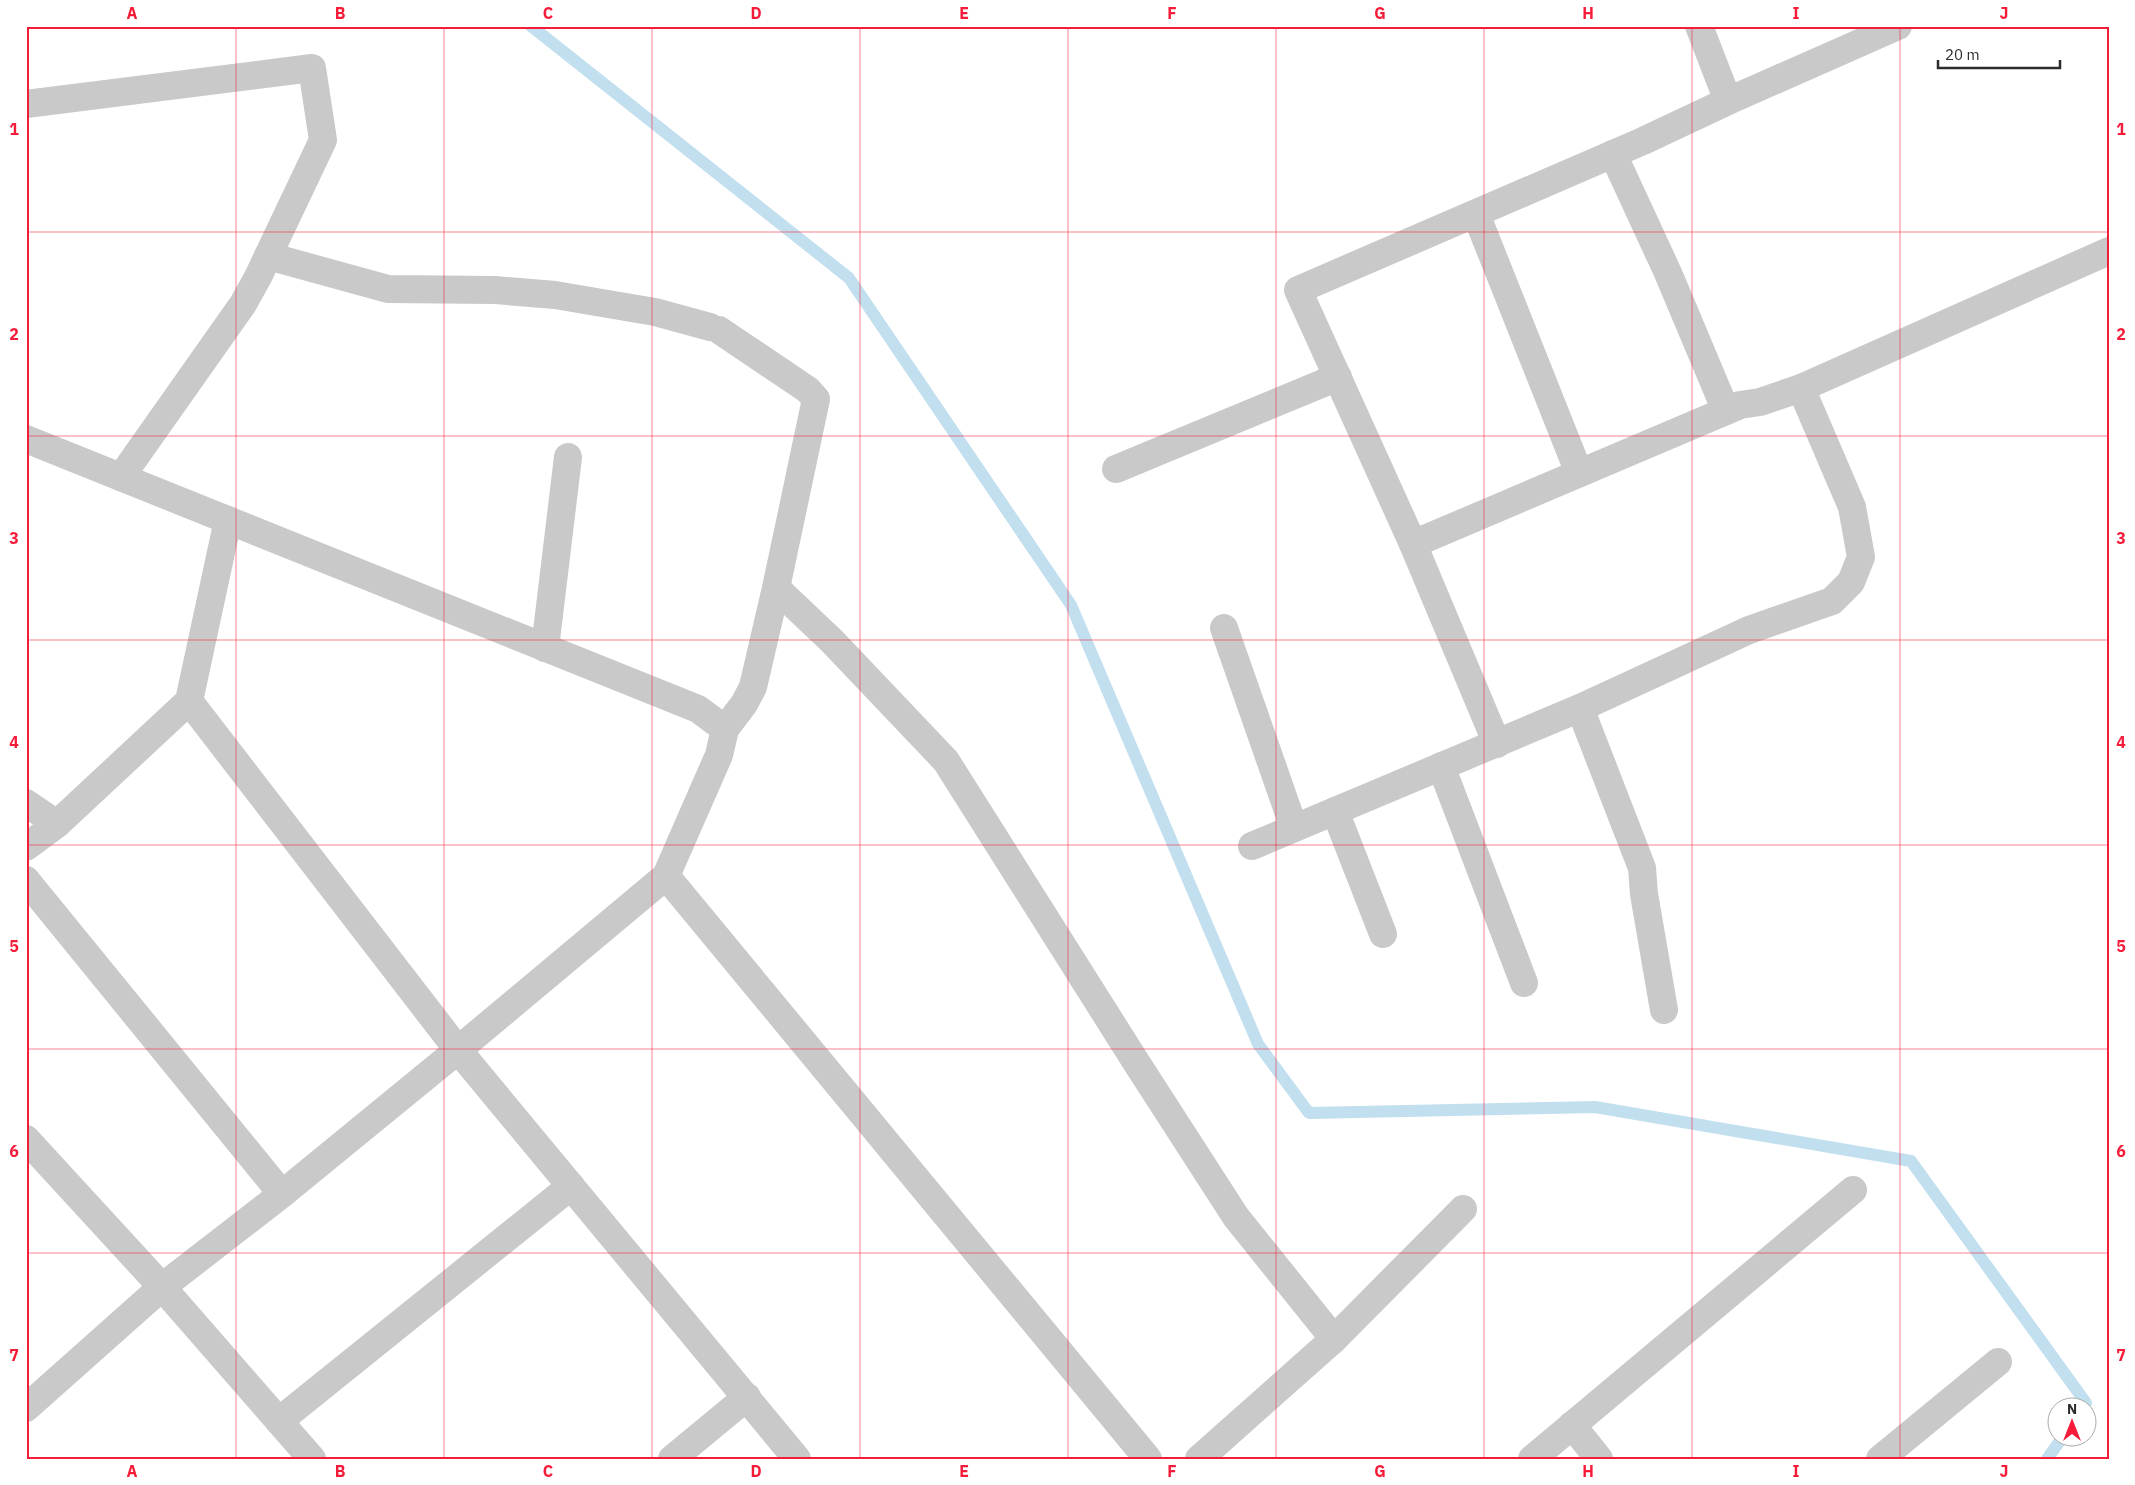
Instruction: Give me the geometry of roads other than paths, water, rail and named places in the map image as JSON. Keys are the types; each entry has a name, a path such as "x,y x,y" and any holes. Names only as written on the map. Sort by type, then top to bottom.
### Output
{"street":[{"path":"1698,26 1728,101"},
{"path":"1497,744 1413,544 1298,290 1613,154 1728,101 1869,32 1898,26"},
{"path":"26,104 312,68 323,140 268,256 242,304 121,477"},
{"path":"1613,154 1668,273 1726,411"},
{"path":"1476,214 1580,473"},
{"path":"1413,544 1740,404 1760,402 1801,388 2109,251"},
{"path":"26,1408 162,1287 282,1194 666,876 719,755 725,729 744,704 753,688 816,399 808,390 714,329 655,312 555,295 495,290 388,289 268,256"},
{"path":"1116,469 1338,377"},
{"path":"1252,846 1580,708 1750,630 1832,602 1851,582 1861,558 1852,507 1801,388"},
{"path":"26,439 698,709 725,729"},
{"path":"545,648 568,457"},
{"path":"26,847 57,824 189,701 228,520"},
{"path":"776,588 832,641 946,761 1236,1217 1334,1339"},
{"path":"1224,628 1294,828"},
{"path":"189,701 458,1050 797,1459"},
{"path":"1580,708 1642,868 1644,894 1664,1010"},
{"path":"1441,766 1524,982"},
{"path":"26,803 57,824"},
{"path":"1335,811 1383,934"},
{"path":"666,876 1148,1459"},
{"path":"26,880 282,1194"},
{"path":"26,1139 162,1287 312,1459"},
{"path":"279,1421 571,1186"},
{"path":"1532,1459 1853,1190"},
{"path":"1199,1459 1334,1339 1463,1209"},
{"path":"1880,1459 1998,1362"},
{"path":"672,1459 747,1397"},
{"path":"1572,1425 1600,1459"}],"waterway":[{"path":"531,26 849,278 1071,605 1258,1044 1309,1113 1595,1107 1911,1161 2082,1398"},
{"path":"2047,1459 2055,1448"}]}
